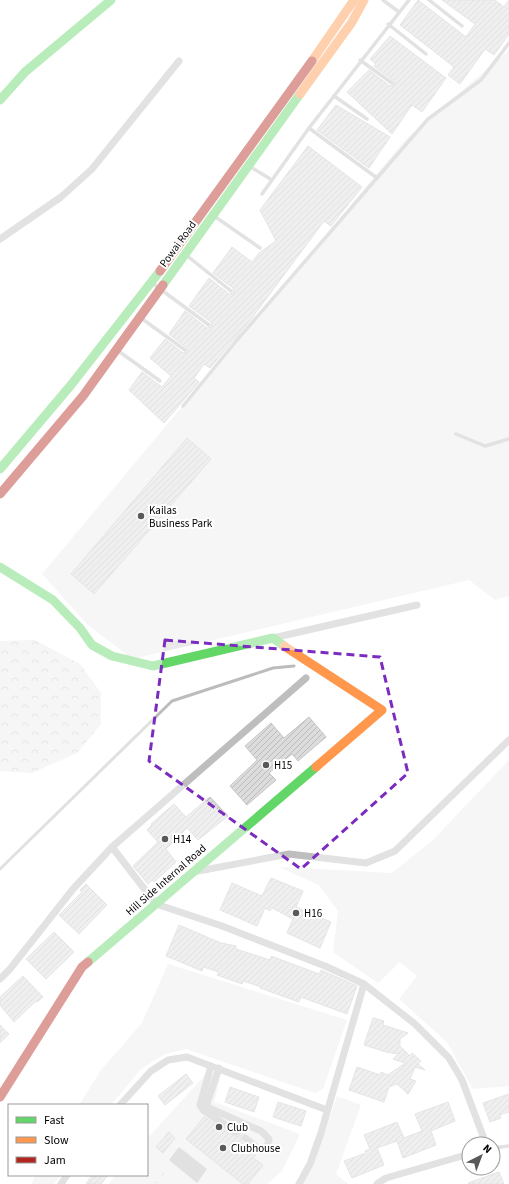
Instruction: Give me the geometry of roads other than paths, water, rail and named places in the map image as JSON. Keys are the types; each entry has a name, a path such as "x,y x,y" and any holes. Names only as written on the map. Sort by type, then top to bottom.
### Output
{"main road":[{"path":"0,100 25,72 111,0"},
{"name":"Powai Road","path":"0,469 71,386 151,283 354,0"},
{"name":"Powai Road","path":"0,494 83,396 352,22 364,0"},
{"path":"311,62 319,68"},
{"path":"0,567 53,600 80,628 92,645 112,656 153,666 273,638"},
{"name":"Hill Side Internal Road","path":"0,1097 82,967 382,710 273,638"}],"street":[{"path":"0,239 61,197 92,169 179,62"},
{"path":"273,638 417,605"},
{"path":"0,979 10,969 73,889 112,847 306,678"},
{"path":"192,873 289,854 366,863 395,851 509,740"},
{"path":"112,847 156,904 222,926 325,966 364,984 415,1024 449,1058 462,1080 483,1136"},
{"path":"298,1184 310,1164 364,984"},
{"path":"121,1104 152,1071 168,1060 187,1057 327,1110"},
{"path":"211,1066 200,1105 203,1110 236,1132"},
{"path":"218,1068 207,1107 261,1132 269,1139 267,1147 264,1150 260,1150 245,1138"},
{"path":"377,1184 386,1178 461,1156"}],"lane":[{"path":"383,0 398,12"},
{"path":"262,194 360,60 409,0"},
{"path":"429,0 462,26"},
{"path":"388,24 426,54"},
{"path":"183,406 237,340 428,118 481,80 509,43"},
{"path":"360,60 392,83"},
{"path":"334,96 367,119"},
{"path":"309,128 377,178"},
{"path":"241,159 249,166 272,180"},
{"path":"213,215 260,248"},
{"path":"185,254 231,291"},
{"path":"151,283 209,325"},
{"path":"140,317 185,350"},
{"path":"116,350 160,380"},
{"path":"456,434 485,446 509,439"}],"waterway":[{"path":"0,869 172,701 273,668 294,666"}],"place":[{"name":"Kailas Business Park","path":"141,516"},
{"name":"H15","path":"266,765"},
{"name":"H14","path":"165,839"},
{"name":"H16","path":"296,913"},
{"name":"Club","path":"219,1127"},
{"name":"Clubhouse","path":"223,1148"}]}
